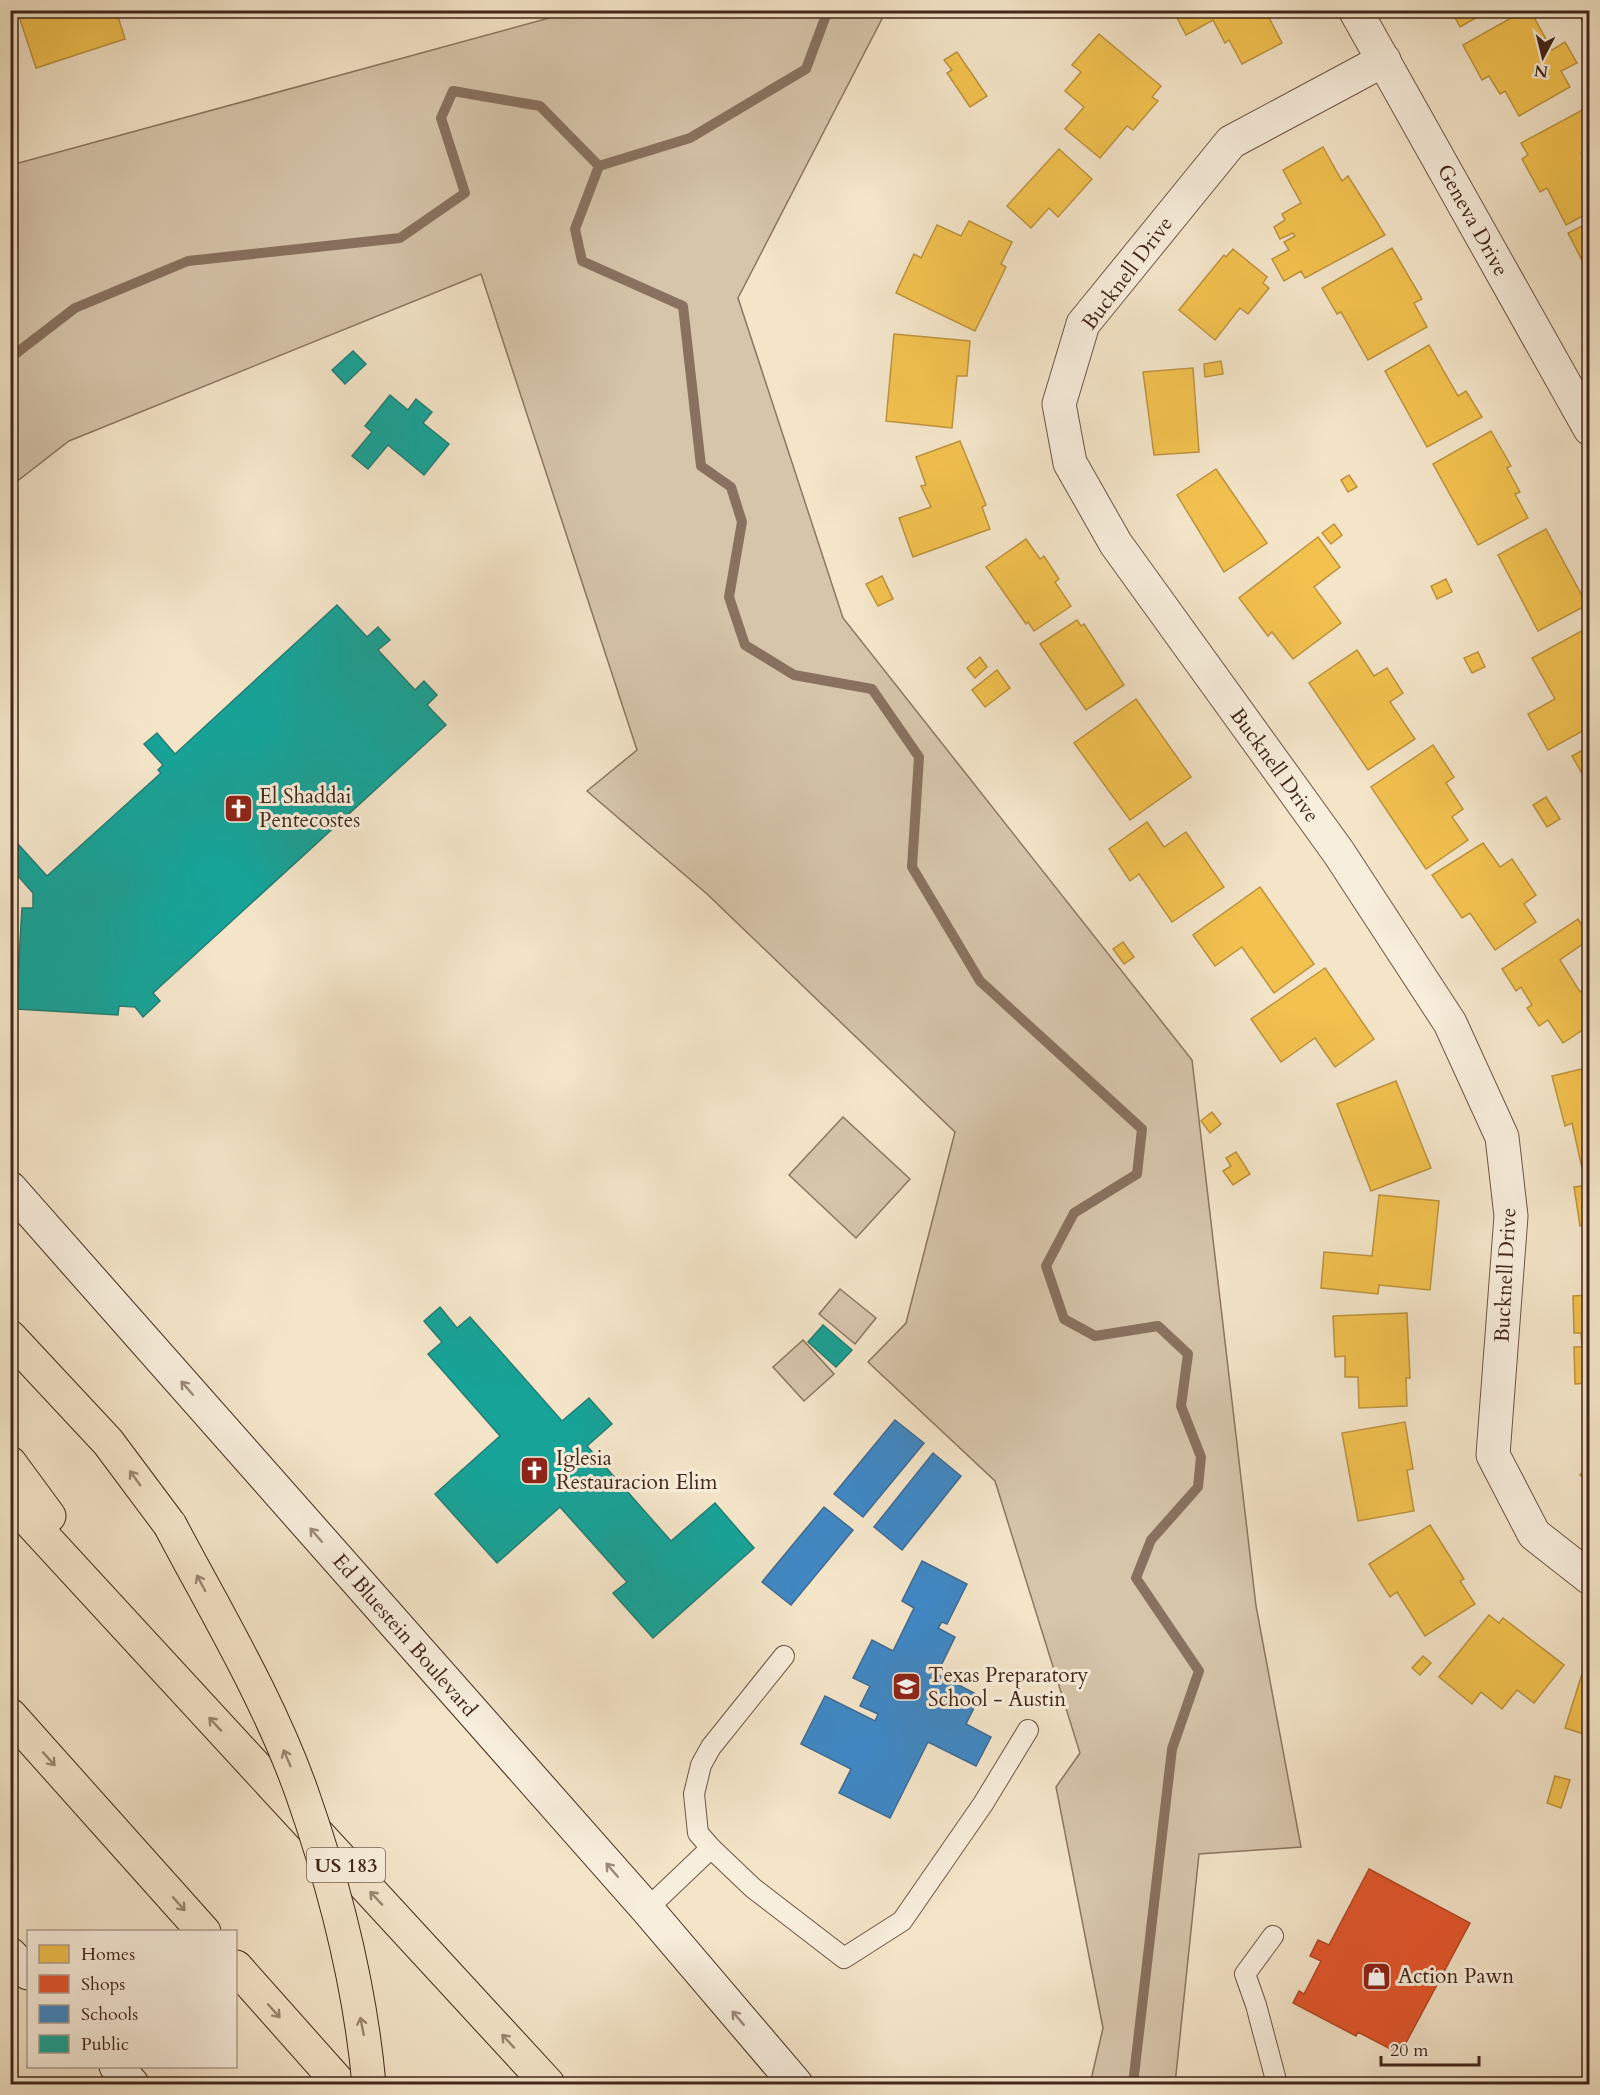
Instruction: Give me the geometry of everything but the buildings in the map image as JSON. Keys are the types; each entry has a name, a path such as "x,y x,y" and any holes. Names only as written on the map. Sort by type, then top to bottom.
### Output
{"highway":[{"path":"10,1337 108,1442 170,1525 272,1723 302,1793 348,1953 365,2041 369,2085"},
{"path":"10,1463 144,1646"},
{"name":"US 183","path":"10,1500 548,2085"},
{"path":"10,1715 202,1930"},
{"path":"237,1968 340,2085"}],"street":[{"name":"Geneva Drive","path":"1355,10 1590,429"},
{"name":"Bucknell Drive","path":"1384,60 1231,142 1083,324 1059,404 1070,463 1116,544 1339,853 1450,1023 1503,1137 1511,1216 1493,1455 1534,1534 1590,1578"},
{"name":"Ed Bluestein Boulevard","path":"10,1188 647,1909 796,2085"},
{"path":"10,1954 27,1972"},
{"path":"117,2068 132,2085"}],"lane":[{"path":"784,1656 711,1747 701,1765 694,1794 698,1833 753,1888 844,1958 902,1921 983,1804 1028,1730"},
{"path":"647,1909 711,1848"},
{"path":"1272,1936 1245,1974 1277,2085"}],"shaded area":[{"path":"575,11 886,11 738,298 843,618 1192,1060 1256,1606 1301,1847 1199,1854 1175,2084 1090,2084 1103,2028 1056,1787 1080,1753 995,1481 868,1362 906,1323 955,1132 707,894 587,791 637,750 481,274 69,441 11,486 11,165"},
{"path":"843,1117 910,1179 856,1238 789,1175"},
{"path":"840,1289 876,1318 855,1344 819,1314"},
{"path":"803,1340 834,1374 804,1401 773,1367"}],"waterway":[{"path":"10,358 75,308 188,261 400,238 465,193 441,118 453,91 540,106 599,166 690,138 806,69 828,10"},
{"path":"599,166 575,229 582,261 683,306 701,466 731,487 742,522 729,597 745,645 794,675 872,689 919,757 912,867 980,981 1142,1129 1137,1174 1074,1213 1046,1266 1064,1319 1095,1336 1158,1326 1188,1354 1181,1406 1201,1457 1198,1487 1151,1540 1136,1578 1199,1671 1172,1749 1133,2084"}],"place":[{"name":"El Shaddai Pentecostes","path":"238,808"},
{"name":"Iglesia Restauracion Elim","path":"535,1470"},
{"name":"Texas Preparatory School - Austin","path":"907,1687"},
{"name":"Action Pawn","path":"1377,1976"}]}
